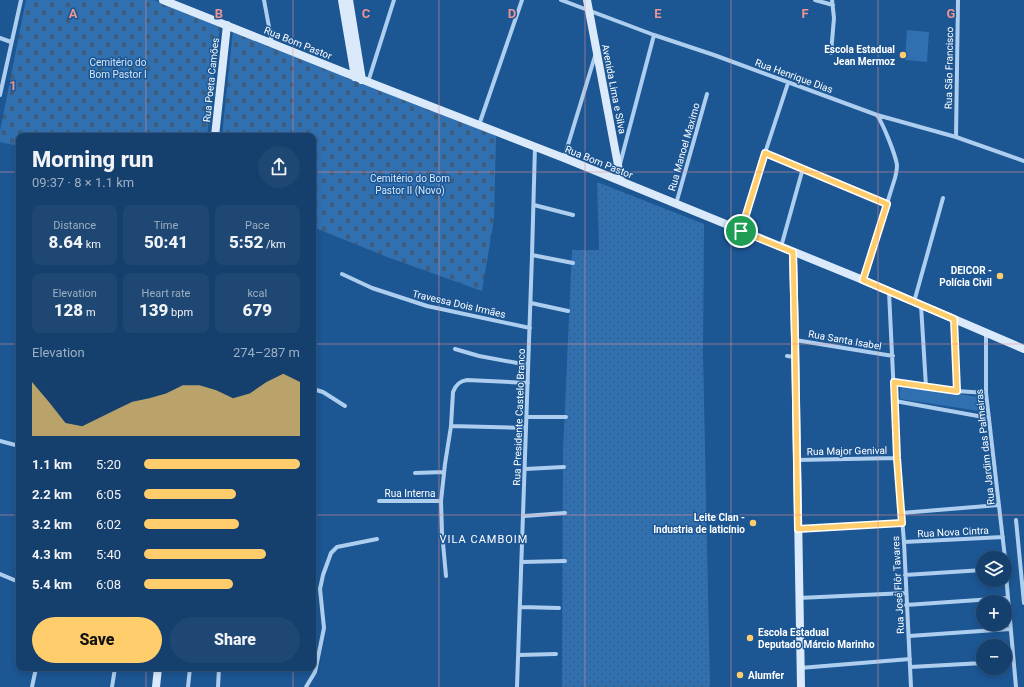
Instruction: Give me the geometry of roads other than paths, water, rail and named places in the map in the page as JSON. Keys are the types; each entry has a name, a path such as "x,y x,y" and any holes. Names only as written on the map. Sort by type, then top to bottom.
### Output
{"main road":[{"name":"Rua Bom Pastor","path":"163,0 178,3 227,26 361,80 535,146 863,280 1024,349"},
{"path":"342,0 361,80"},
{"path":"349,0 354,50"},
{"name":"Avenida Lima e Silva","path":"587,0 621,181"},
{"name":"Rua Poeta Camões","path":"215,133 227,26"},
{"path":"793,252 801,687"},
{"path":"156,687 158,671"}],"street":[{"path":"0,95 21,0"},
{"path":"264,0 272,43"},
{"path":"361,80 394,0"},
{"path":"479,126 522,0"},
{"name":"Rua Henrique Dias","path":"560,0 654,35 714,54 876,115 956,137 1024,161"},
{"path":"815,0 833,2 834,18 831,53"},
{"name":"Rua São Francisco","path":"956,137 958,0"},
{"path":"619,168 654,35"},
{"path":"0,38 11,42"},
{"path":"564,158 597,50"},
{"path":"741,231 788,83"},
{"name":"Rua Manoel Maximo","path":"676,204 707,94"},
{"path":"863,280 897,168 896,160 882,122 876,115"},
{"name":"Rua Presidente Castelo Branco","path":"517,687 524,516 535,146"},
{"path":"765,153 804,168 887,204"},
{"path":"781,247 804,168"},
{"path":"926,387 918,303 943,198"},
{"path":"534,205 573,215"},
{"path":"532,255 573,263"},
{"name":"Travessa Dois Irmães","path":"342,274 372,288 427,306 530,328"},
{"name":"Rua José Flôr Tavares","path":"889,291 897,458 904,542 911,687"},
{"path":"531,303 568,311"},
{"path":"954,319 957,391"},
{"name":"Rua Jardim das Palmeiras","path":"986,334 986,393 1004,551"},
{"name":"Rua Santa Isabel","path":"795,340 892,356"},
{"path":"455,349 479,356 528,365"},
{"path":"786,356 796,357"},
{"path":"446,576 442,532 442,501 444,472 452,426 453,392 455,387 460,382 467,380 495,383 528,383"},
{"path":"894,382 957,391 986,393"},
{"path":"316,389 346,406"},
{"path":"895,401 989,418"},
{"path":"527,417 566,417"},
{"path":"452,426 526,428"},
{"path":"0,441 16,445"},
{"name":"Rua Major Genival","path":"797,460 897,458"},
{"path":"525,469 564,467"},
{"path":"415,473 444,472"},
{"name":"Rua Interna","path":"379,501 442,501"},
{"path":"901,513 999,505"},
{"path":"524,516 564,513"},
{"path":"1016,520 1024,603"},
{"path":"798,529 902,523"},
{"name":"Rua Nova Cintra","path":"904,542 1003,537"},
{"path":"316,667 324,628 320,589 323,575 331,553 337,547 377,539"},
{"path":"522,562 565,561"},
{"path":"905,575 976,570"},
{"path":"0,574 16,581"},
{"path":"799,598 906,593"},
{"path":"906,605 976,600"},
{"path":"520,607 559,608"},
{"path":"909,636 981,631"},
{"path":"1010,631 1016,687"},
{"path":"519,654 556,654"},
{"path":"800,668 910,659"},
{"path":"910,667 976,663"},
{"path":"32,687 35,671"},
{"path":"112,687 115,671"},
{"path":"188,687 190,671"},
{"path":"218,687 219,671"},
{"path":"306,687 315,671"}],"place":[{"name":"Escola Estadual Jean Mermoz","path":"903,55"},
{"name":"DEICOR - Polícia Civil","path":"1000,276"},
{"name":"Leite Clan - Industria de laticínio","path":"753,523"},
{"name":"Escola Estadual Deputado Márcio Marinho","path":"750,638"},
{"name":"Alumfer","path":"740,675"}],"district":[{"name":"VILA CAMBOIM","path":"484,539"}],"park label":[{"name":"Cemitério do Bom Pastor I","path":"118,68"},
{"name":"Cemitério do Bom Pastor II (Novo)","path":"410,184"}]}
